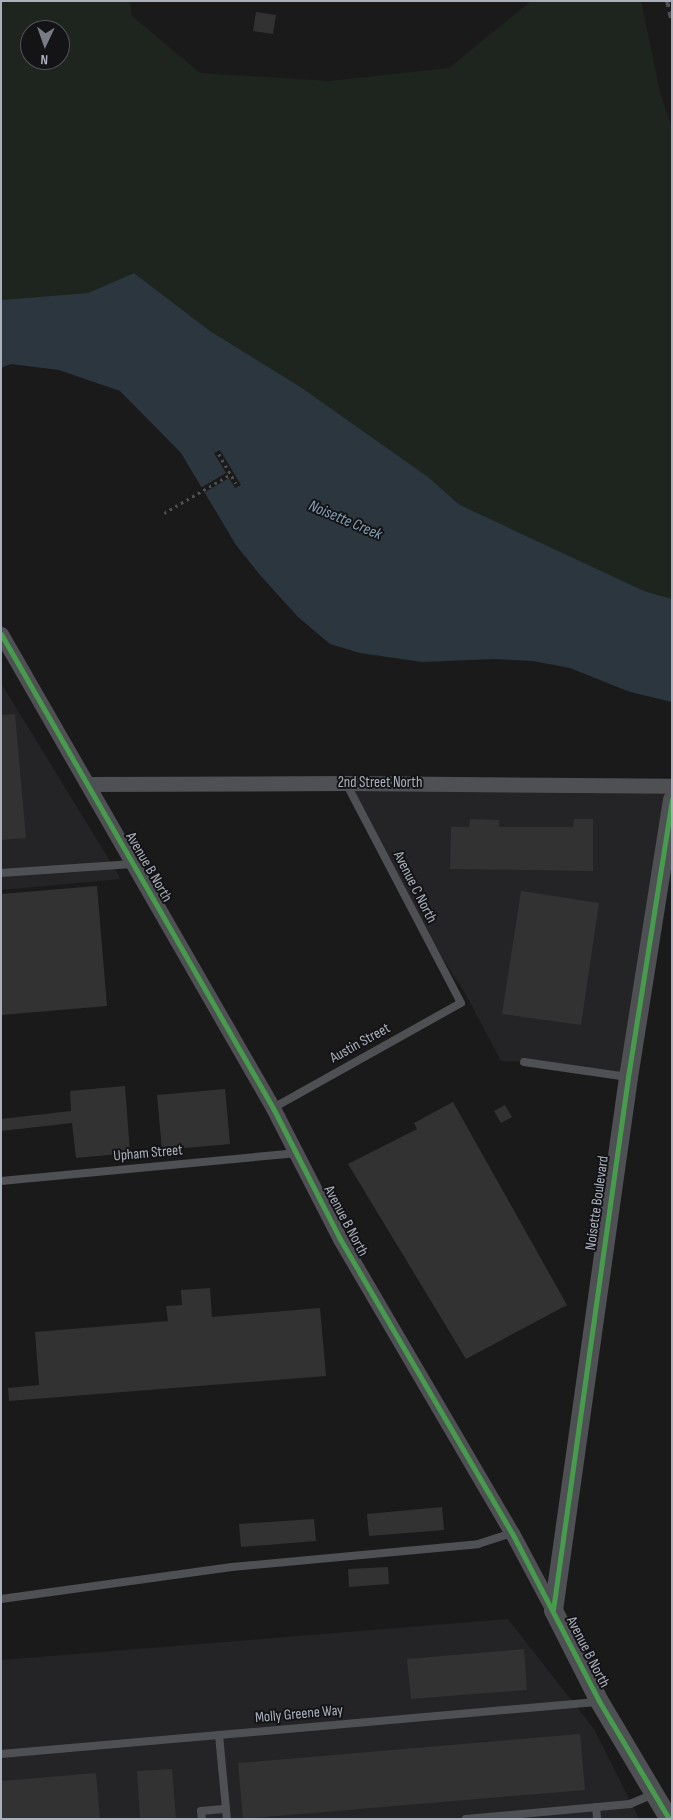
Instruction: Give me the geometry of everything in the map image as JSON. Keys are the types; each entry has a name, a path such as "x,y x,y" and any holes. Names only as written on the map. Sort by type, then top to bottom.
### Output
{"street":[{"name":"Avenue B North","path":"1,634 273,1108 340,1239 512,1534 599,1701 669,1819"},
{"name":"2nd Street North","path":"88,784 346,782 672,786"},
{"name":"Noisette Boulevard","path":"553,1610 628,1077 672,800"}],"lane":[{"name":"Avenue C North","path":"346,782 461,1003"},
{"path":"1,874 133,864"},
{"name":"Austin Street","path":"273,1108 461,1003"},
{"path":"524,1062 628,1077"},
{"name":"Upham Street","path":"1,1181 296,1153"},
{"path":"1,1599 232,1567 478,1544 512,1534"},
{"name":"Molly Greene Way","path":"1,1754 599,1701"},
{"path":"219,1735 227,1819"},
{"path":"466,1819 630,1804 654,1794"},
{"path":"596,1807 597,1819"},
{"path":"202,1819 201,1812 226,1809"}],"path":[{"path":"219,454 236,484"},
{"path":"164,512 231,474"}],"shaded area":[{"path":"1,1 130,1 132,16 200,73 329,81 449,68 531,1 641,1 660,92 672,129 672,599 644,591 460,505 428,477 302,388 210,331 134,273 88,293 1,300"},
{"path":"1,683 121,879 1,890"},
{"path":"346,783 672,786 628,1077 524,1062 501,1061 465,993 408,905"},
{"path":"508,1619 594,1729 639,1819 1,1819 1,1660"}],"water":[{"name":"Noisette Creek","path":"134,273 210,331 302,388 428,477 460,505 644,591 672,599 672,702 630,692 570,668 533,661 493,659 422,662 360,653 330,644 298,617 260,575 236,545 181,453 120,391 59,370 11,364 1,368 1,300 88,293"}],"pier":[{"path":"220,450 241,485 235,488 229,478 202,494 199,489 226,473 214,453"}],"building":[{"path":"256,12 276,15 273,34 253,31"},
{"path":"15,714 26,838 1,840 1,715"},
{"path":"470,819 499,820 499,827 573,827 574,819 593,819 593,871 450,869 451,827 469,827"},
{"path":"97,886 107,1006 1,1015 1,894"},
{"path":"521,891 599,903 581,1025 502,1014"},
{"path":"125,1086 130,1153 76,1158 72,1123 1,1131 1,1119 71,1111 70,1091"},
{"path":"225,1089 230,1144 162,1150 157,1095"},
{"path":"453,1102 567,1305 466,1359 348,1164 417,1129 414,1123"},
{"path":"505,1105 512,1117 501,1123 494,1111"},
{"path":"210,1288 212,1317 320,1308 326,1376 9,1401 8,1388 39,1385 35,1332 168,1321 166,1306 182,1305 181,1290"},
{"path":"442,1507 444,1530 369,1536 367,1514"},
{"path":"314,1519 316,1541 241,1547 239,1524"},
{"path":"388,1567 389,1584 349,1587 348,1569"},
{"path":"524,1649 527,1690 411,1699 407,1659"},
{"path":"580,1734 585,1790 243,1819 238,1763"},
{"path":"172,1769 176,1819 140,1819 137,1771"},
{"path":"96,1773 100,1819 1,1819 1,1781"}],"railway":[{"path":"667,1 672,22"}],"cycle path":[{"path":"1,634 273,1108 340,1239 512,1533 599,1701 669,1819"},
{"path":"553,1610 628,1077 672,799"}]}
